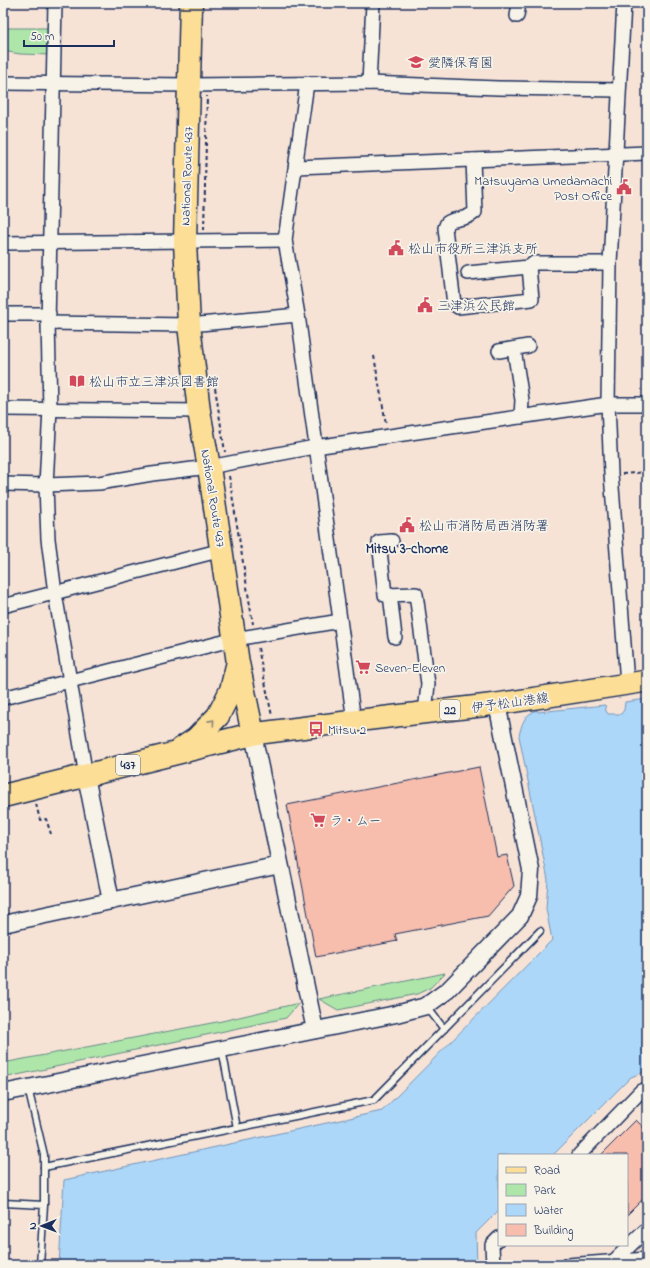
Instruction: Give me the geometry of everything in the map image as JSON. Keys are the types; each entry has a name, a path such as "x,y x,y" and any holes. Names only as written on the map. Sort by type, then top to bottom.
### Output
{"highway":[{"name":"National Route 437","path":"191,3 198,87 185,242 189,325 199,410 217,460 222,550 238,663 253,734"},
{"path":"171,754 196,739 218,716 231,690 238,663"},
{"name":"437","path":"3,796 253,734"}],"main road":[{"name":"伊予松山港線","path":"253,734 497,704 637,682"}],"street":[{"path":"55,3 49,318 50,409 46,485 48,539 69,680 86,776 111,901"},
{"path":"369,83 372,3"},
{"path":"624,3 618,90 610,263 608,404 611,474 637,682"},
{"path":"3,83 198,87 307,82 618,90"},
{"path":"307,82 285,240 298,314 315,447 354,721"},
{"path":"296,167 647,153"},
{"path":"473,160 475,212 469,217 452,220 447,223 445,228 454,304 458,307 532,299 529,267"},
{"path":"3,243 285,240"},
{"path":"468,273 529,267 534,263 610,263"},
{"path":"3,314 49,318 189,325 298,314"},
{"path":"499,351 528,346"},
{"path":"514,349 522,400 520,417"},
{"path":"3,484 46,485 99,483 152,474 217,460 608,404 647,404"},
{"path":"3,409 199,410"},
{"path":"392,541 379,542 386,594 416,594 428,684 425,713"},
{"path":"3,606 222,550"},
{"path":"390,594 395,638"},
{"path":"3,698 235,639 340,621"},
{"path":"3,1093 396,1014 426,1006 448,990 520,916 529,896 531,870 497,704"},
{"path":"253,734 315,1030"},
{"path":"3,924 280,865"},
{"path":"580,1154 641,1091 647,1089"},
{"path":"613,1263 647,1229"},
{"path":"492,1265 492,1246 498,1239"},
{"path":"567,1265 613,1263 647,1259"}],"lane":[{"path":"44,1167 374,1100 540,932"},
{"path":"426,1006 444,1029"},
{"path":"222,1049 237,1128"},
{"path":"28,1088 44,1155 44,1205 40,1265"},
{"path":"3,1203 44,1205"}],"path":[{"path":"198,87 207,146 204,232"},
{"path":"374,356 389,436"},
{"path":"213,376 217,460"},
{"path":"611,474 647,472"},
{"path":"229,476 253,626"},
{"path":"258,648 273,718"},
{"path":"32,789 40,820 46,819 51,834"}],"green space":[{"path":"3,28 52,28 51,55 20,54 3,51"},
{"path":"445,973 430,988 417,994 338,1010 319,999"},
{"path":"299,1003 286,1018 3,1078 3,1063 222,1021"}],"water":[{"path":"647,699 647,1071 631,1077 554,1154 498,1154 498,1211 476,1233 477,1265 59,1265 64,1180 382,1111 552,940 546,909 548,880 519,736 524,720 529,714 537,710 538,712 605,705 608,714 621,714 624,710 625,702"}],"building":[{"path":"479,767 497,857 507,855 514,886 488,916 395,934 397,941 316,957 287,805"},
{"path":"636,1120 647,1131 647,1195 628,1214 628,1154 602,1154"}],"place":[{"name":"愛隣保育園","path":"416,62"},
{"name":"Matsuyama Umedamachi Post Office","path":"624,187"},
{"name":"松山市役所三津浜支所","path":"396,248"},
{"name":"三津浜公民館","path":"425,305"},
{"name":"松山市立三津浜図書館","path":"77,381"},
{"name":"松山市消防局西消防署","path":"407,525"},
{"name":"Seven-Eleven","path":"363,667"},
{"name":"Mitsu 2","path":"316,729"},
{"name":"ラ・ムー","path":"318,820"}],"district":[{"name":"Mitsu 3-chome","path":"407,548"}]}
